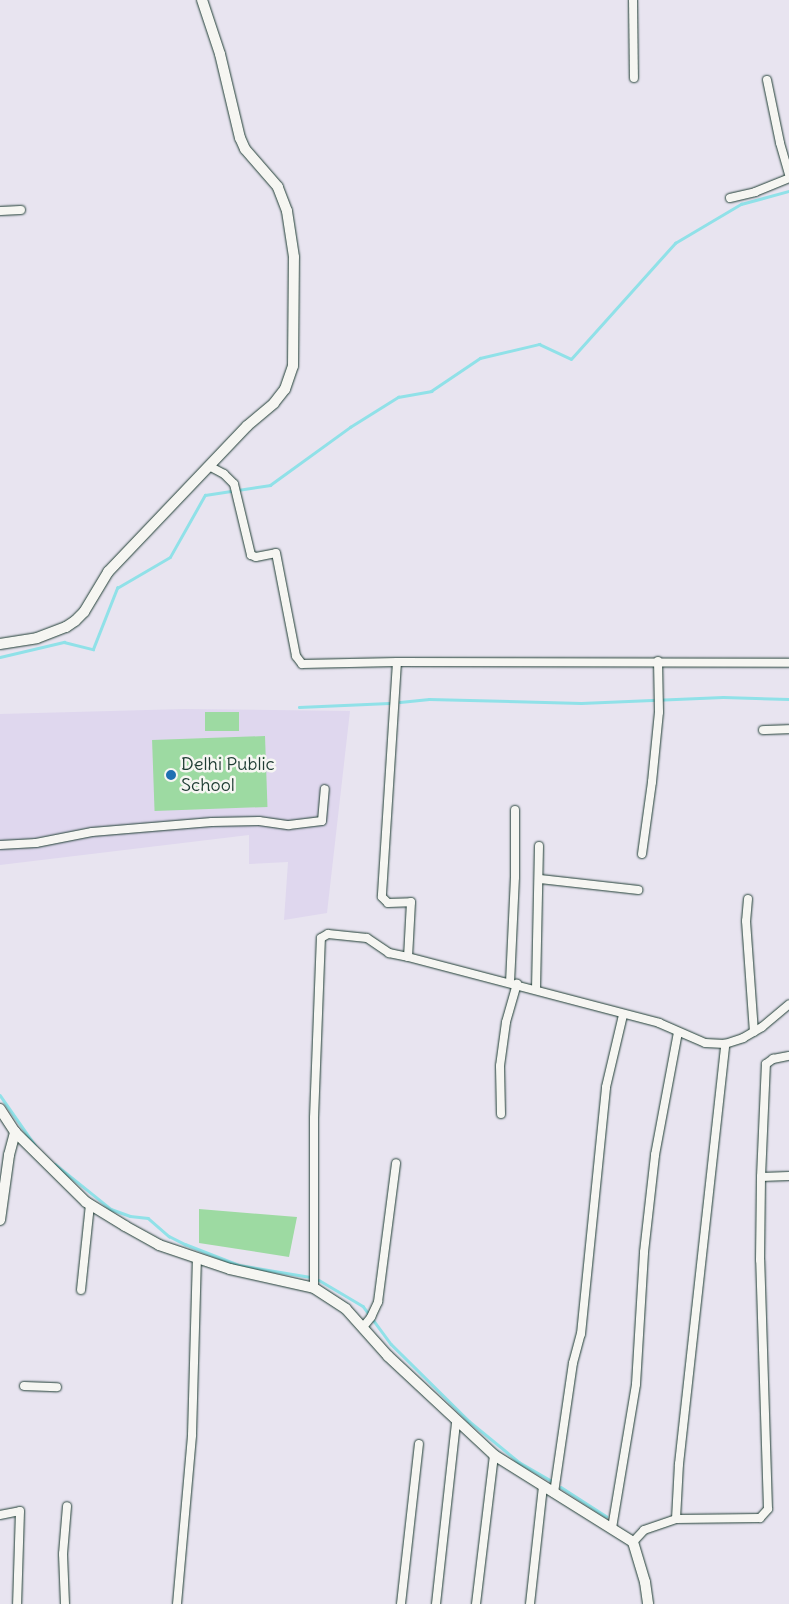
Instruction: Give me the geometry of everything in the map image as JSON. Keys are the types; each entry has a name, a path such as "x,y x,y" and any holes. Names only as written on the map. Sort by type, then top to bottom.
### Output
{"street":[{"path":"0,644 36,638 66,627 75,621 84,612 108,572 247,426 274,403 285,389 293,366 294,257 287,211 281,192 245,149 240,138 220,54 202,0"},
{"path":"633,0 634,78"},
{"path":"730,198 755,192 789,176 767,80"},
{"path":"0,210 21,210"},
{"path":"209,466 224,474 234,484 250,553 256,557 276,553 298,661 302,664 658,661 789,663"},
{"path":"642,854 659,712 658,661"},
{"path":"397,662 382,897 388,903 411,902 408,957"},
{"path":"763,730 789,729"},
{"path":"0,845 36,842 92,832 212,822 259,822 289,825 322,821 325,789"},
{"path":"501,1114 500,1066 514,983 515,810"},
{"path":"536,989 540,879 539,846"},
{"path":"540,879 638,890"},
{"path":"748,899 746,921 754,1032"},
{"path":"314,1288 314,1118 321,938 328,934 367,938 389,953 514,983 623,1015 659,1023 705,1043 725,1044 754,1032 789,1004"},
{"path":"554,1493 573,1363 581,1334 606,1087 623,1015"},
{"path":"612,1528 636,1384 644,1252 655,1155 678,1032"},
{"path":"676,1519 681,1445 725,1044"},
{"path":"633,1542 644,1530 676,1519 760,1518 768,1509 760,1260 761,1177 766,1064 773,1059 789,1056"},
{"path":"0,1109 15,1132 90,1205 160,1245 230,1269 314,1288 346,1309 456,1422 494,1455 633,1542 645,1582 648,1604"},
{"path":"0,1220 9,1155 15,1132"},
{"path":"363,1327 371,1317 378,1302 396,1163"},
{"path":"761,1177 789,1176"},
{"path":"81,1290 90,1205"},
{"path":"177,1604 192,1435 197,1258"},
{"path":"24,1386 57,1387"},
{"path":"436,1604 456,1422"},
{"path":"401,1604 419,1444"},
{"path":"476,1604 494,1455"},
{"path":"530,1604 543,1487"},
{"path":"65,1604 62,1554 67,1506"},
{"path":"0,1515 20,1511 17,1604"}],"shaded area":[{"name":"Delhi Public School","path":"184,709 350,711 327,913 284,920 288,862 249,864 249,835 0,865 0,714"}],"green space":[{"path":"205,712 239,712 239,731 205,731"},
{"path":"265,736 267,807 155,811 152,740"},
{"path":"199,1209 297,1217 289,1257 199,1243"}],"waterway":[{"path":"0,657 64,642 93,649 117,588 170,557 205,495 270,485 350,427 398,397 431,391 480,358 539,344 571,359 675,243 741,204 789,191"},
{"path":"400,702 429,699 581,703 723,697 789,699"},
{"path":"299,707 389,703"},
{"path":"0,1095 35,1145"},
{"path":"55,1164 111,1209 130,1216 148,1218 169,1236 185,1244 239,1265 310,1277"},
{"path":"319,1280 363,1306 391,1344 469,1421 519,1462 552,1481"},
{"path":"561,1487 606,1516"}],"place":[{"name":"Delhi Public School","path":"171,775"}]}
